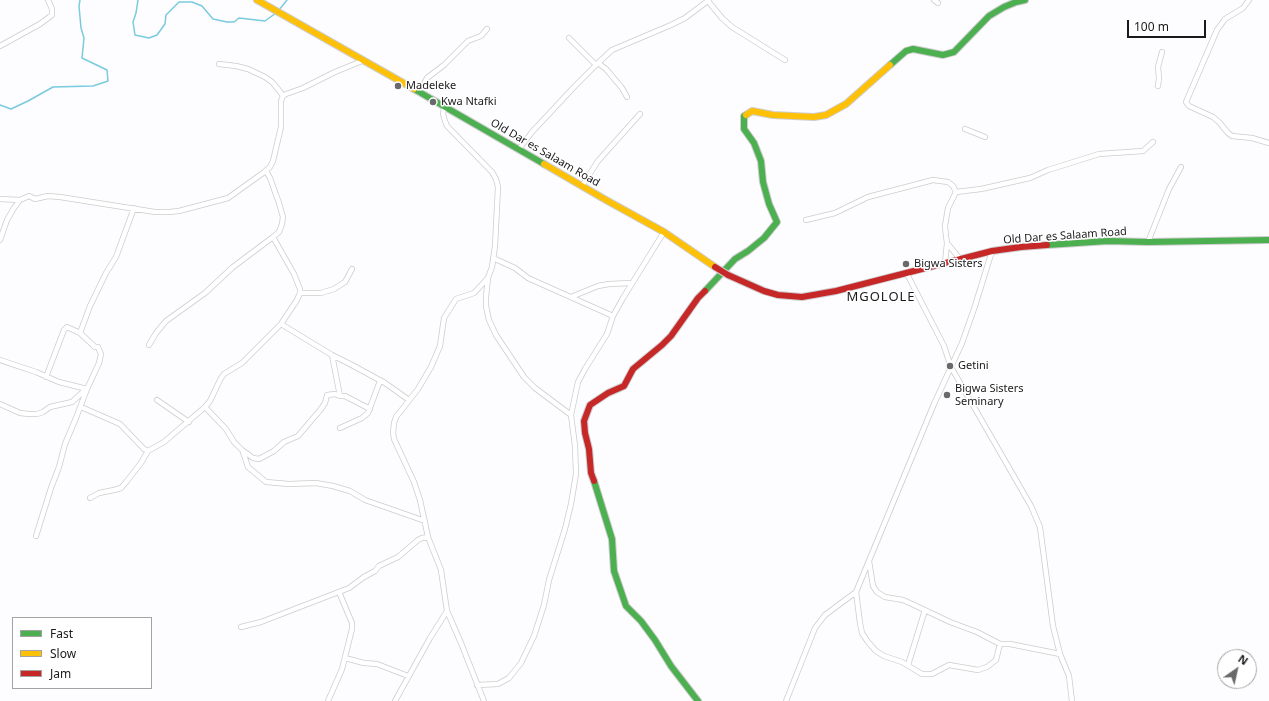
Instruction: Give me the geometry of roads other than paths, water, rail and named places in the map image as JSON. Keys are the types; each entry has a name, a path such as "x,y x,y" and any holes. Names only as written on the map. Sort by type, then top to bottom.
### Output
{"street":[{"path":"0,46 40,24 52,15 52,8 48,0"},
{"name":"Old Dar es Salaam Road","path":"257,0 664,232 728,275 778,296 802,297 836,291 907,274 960,259 1021,247 1108,241 1148,242 1269,240"},
{"path":"519,149 532,132 612,50 653,34 685,18 708,0 722,18 732,27 785,60"},
{"path":"698,701 671,666 641,621 626,606 614,572 612,539 601,501 591,474 589,449 584,421 590,405 608,393 624,386 633,368 671,336 698,298 734,259 748,251 764,238 777,222 762,182 761,160 754,143 744,129 744,116 752,111 772,115 814,117 826,115 846,104 906,51 913,49 943,55 954,52 989,16 1010,4 1025,0"},
{"path":"1249,0 1243,8 1225,19 1217,30 1186,102 1188,106 1213,117 1232,136 1252,138 1269,144"},
{"path":"419,93 427,78 444,65 468,41 481,36 487,29"},
{"path":"569,38 597,64 606,69 622,88 627,98"},
{"path":"1158,86 1158,67 1162,52"},
{"path":"0,200 20,200 29,196 35,199 48,196 60,196 155,212 179,211 228,198 266,171 273,161 279,140 282,112 281,101 283,96 362,61"},
{"path":"220,64 248,69 265,77 283,96"},
{"path":"444,107 443,114 448,126 492,172 496,179 498,188 492,268 488,278 486,298 489,320 496,335 524,377 535,388 571,416"},
{"path":"582,186 598,161 640,114"},
{"path":"965,129 985,137"},
{"path":"956,192 981,189 1030,178 1048,170 1099,154 1143,151 1153,142"},
{"path":"1148,242 1168,189 1181,167"},
{"path":"149,345 166,322 205,293 233,267 279,232 283,218 270,178 266,171"},
{"path":"806,220 835,213 868,197 933,180 948,182 953,186 956,192"},
{"path":"945,264 947,243 945,226 948,208 956,192"},
{"path":"0,240 7,220 20,200"},
{"path":"80,332 90,306 106,273 116,257 134,208"},
{"path":"478,685 498,684 509,678 526,656 536,631 549,580 565,529 576,474 575,446 571,416 578,382 607,334 613,316 664,232"},
{"path":"90,498 99,493 121,488 127,482 148,451 164,442 205,407 210,401 224,374 242,363 281,324 300,293 299,285 273,237"},
{"path":"947,243 960,259"},
{"path":"992,252 962,343 928,418 856,592 862,633 868,642 876,651 884,656 902,662 922,674 928,675 939,672 949,665 978,670 987,667 996,660 1000,644"},
{"path":"493,258 515,268 528,278 613,316"},
{"path":"300,293 321,293 334,289 345,282 352,269"},
{"path":"907,274 944,346 951,367 1031,506 1040,528 1053,626 1060,654 1069,676 1072,701"},
{"path":"484,701 447,611 442,570 428,537 420,500 414,482 394,439 393,433 396,416 418,389 431,367 440,346 444,318 456,299 474,293 488,278"},
{"path":"571,296 604,285 632,283"},
{"path":"281,324 332,356 350,364 380,381 409,400"},
{"path":"36,536 51,488 60,467 65,444 99,363 101,354 98,347 95,347 80,332 68,328 64,330 46,377"},
{"path":"332,356 340,396"},
{"path":"0,360 17,365 59,382 87,389"},
{"path":"340,428 368,414 380,381"},
{"path":"0,404 20,412 37,414 50,407 72,402 87,389"},
{"path":"205,407 226,428 234,442 242,450 256,459 266,456 284,442 298,436 321,409 325,403 326,395 335,394 345,396 370,409"},
{"path":"157,400 189,422"},
{"path":"80,407 120,424 144,449 148,451"},
{"path":"242,450 248,467 266,482 289,484 316,483 333,486 350,491 365,500 425,521"},
{"path":"242,627 261,622 349,588 379,566 398,557 418,540 428,537"},
{"path":"869,561 873,586 877,592 885,598 902,600 977,632 1000,644 1010,644 1060,654"},
{"path":"328,701 340,676 352,626 339,592"},
{"path":"786,701 815,628 825,615 856,592"},
{"path":"908,665 925,610"},
{"path":"395,701 408,676 447,611"},
{"path":"345,658 364,663 377,664 408,676"}],"waterway":[{"path":"0,105 11,109 53,87 93,86 108,81 107,70 82,58 84,38 81,28 79,6 80,0"},
{"path":"138,0 133,22 135,35 149,38 157,35 165,24 166,15 179,2 192,2 202,6 213,19 227,22 234,22 239,18 265,21 276,13"},
{"path":"279,10 287,0"}],"place":[{"name":"Madeleke","path":"398,86"},
{"name":"Kwa Ntafki","path":"433,102"},
{"name":"Bigwa Sisters","path":"906,264"},
{"name":"Getini","path":"950,366"},
{"name":"Bigwa Sisters Seminary","path":"947,395"}],"district":[{"name":"MGOLOLE","path":"881,297"}]}
